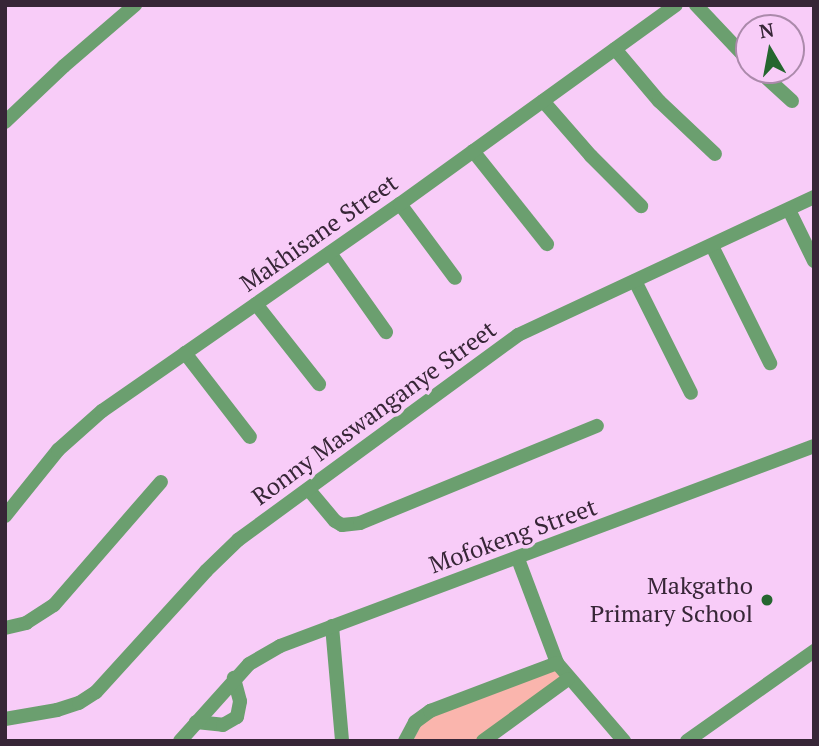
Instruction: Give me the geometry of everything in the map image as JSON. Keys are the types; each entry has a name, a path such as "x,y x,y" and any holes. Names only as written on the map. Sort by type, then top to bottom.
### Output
{"street":[{"path":"5,122 64,66 135,5"},
{"name":"Makhisane Street","path":"5,516 72,437 102,411 400,204 676,5"},
{"path":"696,5 735,46"},
{"path":"615,49 659,101 716,154"},
{"path":"773,84 792,102"},
{"path":"543,101 591,156 641,205"},
{"path":"472,151 547,244"},
{"name":"Ronny Maswanganye Street","path":"5,719 79,703 96,692 220,555 518,335 814,197"},
{"path":"400,204 455,278"},
{"path":"789,210 814,261"},
{"path":"712,246 770,363"},
{"path":"330,253 386,332"},
{"path":"635,281 691,393"},
{"path":"256,304 319,384"},
{"path":"185,353 250,437"},
{"path":"309,490 335,521 342,525 360,523 597,426"},
{"name":"Mofokeng Street","path":"180,741 234,678 262,655 332,626 518,559 814,446"},
{"path":"5,628 26,623 54,605 161,482"},
{"path":"518,559 557,663 624,741"},
{"path":"332,626 342,741"},
{"path":"687,741 814,651"},
{"path":"405,741 415,722 430,711 557,663"},
{"path":"196,722 223,725 237,717 240,701 234,678"},
{"path":"483,741 568,679"}],"shaded area":[{"path":"558,669 562,673 559,682 478,741 413,741 420,727 433,713"}],"place":[{"name":"Makgatho Primary School","path":"767,600"}]}
